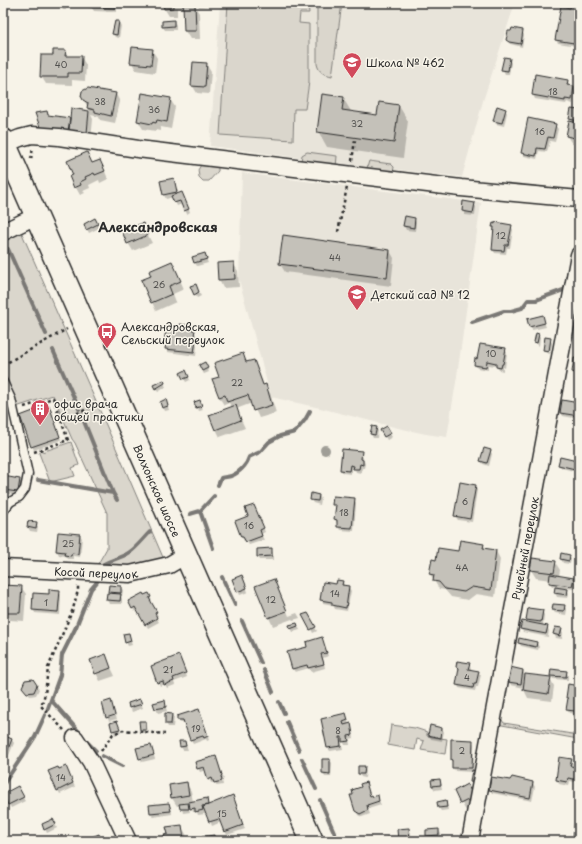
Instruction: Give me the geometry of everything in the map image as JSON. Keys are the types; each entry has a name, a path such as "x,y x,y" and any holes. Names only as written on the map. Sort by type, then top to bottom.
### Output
{"main road":[{"name":"Волхонское шоссе","path":"4,142 312,841"}],"street":[{"path":"4,142 32,135 59,137 138,149 302,169 579,200"},
{"path":"3,232 36,216"},
{"name":"Ручейный переулок","path":"470,841 579,255"},
{"name":"Косой переулок","path":"3,568 130,574 143,572 169,564 186,555"},
{"path":"75,738 91,762 128,841"}],"lane":[{"path":"3,382 11,399 28,474 25,489 19,497 10,502 3,511"},
{"path":"3,402 11,399"}],"path":[{"path":"338,232 347,187"},
{"path":"3,364 67,329"},
{"path":"14,411 52,398 68,440 24,455"},
{"path":"60,420 100,404"},
{"path":"75,738 64,730 41,706 45,694 48,668 73,610 84,573"},
{"path":"100,752 114,734 123,730 165,734"}],"shaded area":[{"name":"Школа № 462","path":"220,3 515,3 483,101 462,177 352,165 210,146"},
{"path":"228,3 308,3 309,13 300,13 299,23 309,24 309,82 305,109 294,109 293,140 220,135"},
{"path":"317,3 342,3 332,76 322,73 317,64"},
{"path":"307,152 337,156 336,167 301,161 302,155"},
{"path":"369,161 391,164 394,167 393,173 366,171"},
{"path":"202,163 218,165 218,171 209,181 203,181 199,177 198,170"},
{"name":"Детский сад № 12","path":"242,173 481,203 447,437 398,428 271,397 239,280"},
{"path":"20,229 165,562 134,571 95,569 107,548 107,513 53,395 16,407 3,370 3,237"},
{"path":"71,442 79,465 72,468 75,476 50,482 39,453"},
{"path":"500,717 504,723 578,735 578,739 502,725 496,721"},
{"path":"391,725 415,728 427,732 427,736 447,739 445,754 421,750 424,741 417,739 415,750 388,745"}],"building":[{"path":"86,3 115,3 115,8 91,7 91,5 86,5"},
{"path":"163,3 173,3 173,8 164,9"},
{"path":"183,4 195,4 196,31 184,31"},
{"path":"571,5 579,7 579,46 574,43 555,40 561,6 570,8"},
{"path":"174,20 174,26 162,27 162,21"},
{"path":"115,21 119,21 117,35 112,34"},
{"path":"512,28 523,30 521,44 506,40 508,31 511,31"},
{"path":"132,47 153,49 151,65 130,63"},
{"path":"53,50 66,50 65,56 82,56 81,73 68,73 68,77 40,77 41,55 53,55"},
{"path":"504,57 510,58 508,71 501,70"},
{"path":"193,62 207,63 205,87 191,86"},
{"path":"535,74 568,80 567,85 574,86 572,100 565,99 565,101 532,95"},
{"path":"88,88 116,93 111,116 95,112 95,110 87,108 88,103 83,100 81,96 82,91"},
{"path":"142,93 171,98 167,122 157,120 156,123 152,122 152,124 137,121"},
{"path":"322,94 344,97 342,110 377,115 379,102 399,105 394,143 317,132"},
{"path":"497,106 506,109 502,123 493,121"},
{"path":"71,108 89,111 87,133 69,131"},
{"path":"571,109 579,110 579,121 569,119"},
{"path":"47,111 48,115 70,118 68,131 40,127 35,113"},
{"path":"528,118 556,124 553,138 548,137 545,149 537,148 536,156 521,153"},
{"path":"569,121 579,123 579,139 566,136"},
{"path":"87,152 92,163 100,160 105,171 95,175 94,173 85,177 86,179 80,182 81,185 74,188 69,176 73,175 67,161"},
{"path":"174,178 177,192 163,195 160,181"},
{"path":"182,192 189,209 184,211 180,201 174,203 171,196"},
{"path":"463,201 475,203 473,213 462,211"},
{"path":"405,216 415,218 414,228 403,226"},
{"path":"95,218 98,224 86,230 84,224"},
{"path":"495,222 512,225 508,245 505,245 504,251 492,250 494,227 492,227 493,223 495,224"},
{"path":"143,223 148,235 127,244 122,231 131,228 133,232 137,230 135,226"},
{"path":"283,235 390,250 387,278 279,264"},
{"path":"205,253 207,259 194,263 192,257"},
{"path":"172,261 181,281 169,286 172,294 151,303 141,280 151,276 149,271"},
{"path":"234,262 235,279 218,280 217,263"},
{"path":"196,284 199,292 194,295 190,286"},
{"path":"543,315 545,323 529,327 527,319"},
{"path":"180,324 193,326 192,330 195,330 193,341 196,341 194,352 165,349 166,343 164,343 166,329 175,330 176,327 180,327"},
{"path":"536,333 539,334 537,343 534,342"},
{"path":"545,337 551,338 549,351 543,350"},
{"path":"480,344 506,348 501,368 496,367 496,363 487,361 486,367 474,365 475,358 477,359"},
{"path":"243,353 246,362 254,360 263,385 266,384 272,405 253,411 248,395 227,402 225,395 219,397 212,379 219,377 214,363"},
{"path":"574,358 579,359 579,374 572,372"},
{"path":"205,362 208,368 202,371 199,365"},
{"path":"186,370 189,377 183,379 180,373"},
{"path":"164,380 165,383 155,389 153,385"},
{"path":"166,399 168,406 162,408 160,402"},
{"path":"200,400 202,406 196,408 194,402"},
{"path":"562,400 579,403 579,416 560,413"},
{"name":"офис врача общей практики","path":"49,405 60,437 31,447 20,416"},
{"path":"236,405 241,420 215,430 209,415"},
{"path":"372,426 377,427 375,435 370,434"},
{"path":"387,426 391,433 384,437 380,430"},
{"path":"484,448 491,450 487,463 480,461"},
{"path":"342,449 362,451 361,459 363,460 363,465 360,464 359,469 353,469 354,466 350,465 349,471 340,470"},
{"path":"560,457 577,461 575,469 558,465"},
{"path":"3,476 20,479 18,492 3,490"},
{"path":"460,482 476,485 470,519 454,516"},
{"path":"311,493 319,495 318,501 310,500"},
{"path":"333,496 355,498 352,528 337,527 337,520 334,519 336,505 332,505"},
{"path":"254,505 264,528 260,530 262,536 246,542 243,537 241,537 235,521 248,516 245,508"},
{"path":"28,521 37,522 36,529 27,527"},
{"path":"58,532 80,534 78,554 72,553 71,556 64,555 65,552 56,551"},
{"path":"460,540 484,544 483,548 496,550 491,590 472,587 464,592 445,589 439,582 433,581 434,575 429,574 432,559 436,560 438,548 458,551"},
{"path":"272,548 272,556 257,557 257,549"},
{"path":"561,553 570,555 569,561 560,559"},
{"path":"532,558 556,561 554,573 530,570"},
{"path":"550,574 574,578 572,586 549,583"},
{"path":"242,575 247,588 237,592 232,579"},
{"path":"274,579 287,611 268,618 255,586"},
{"path":"337,580 343,581 342,585 349,586 346,608 332,605 332,602 320,600 323,582 336,584"},
{"path":"3,585 22,586 20,613 5,613 5,610 3,610"},
{"path":"109,585 121,586 121,593 108,592"},
{"path":"555,587 568,589 567,595 554,593"},
{"path":"49,589 60,590 58,612 32,610 33,593 49,594"},
{"path":"107,593 121,594 120,601 106,600"},
{"path":"143,593 144,595 149,593 151,597 149,598 157,612 155,613 157,618 145,625 135,607 132,609 128,601"},
{"path":"553,604 565,605 564,611 552,610"},
{"path":"528,608 543,610 541,622 526,620"},
{"path":"308,613 316,627 310,630 302,615"},
{"path":"522,621 548,626 546,634 520,629"},
{"path":"297,623 298,626 290,629 289,625"},
{"path":"555,627 562,628 560,636 553,634"},
{"path":"129,633 131,641 125,643 123,634"},
{"path":"322,637 327,653 321,654 324,664 308,668 307,665 292,669 287,652 307,647 306,642"},
{"path":"519,638 537,642 536,647 518,643"},
{"path":"106,654 111,668 95,674 90,660"},
{"path":"179,655 186,673 173,678 174,681 164,685 163,681 157,683 151,666"},
{"path":"457,661 470,663 468,669 479,671 476,684 474,684 473,688 456,685 459,668 456,667"},
{"path":"510,667 523,670 521,684 508,682"},
{"path":"551,669 567,671 566,677 550,676"},
{"path":"525,674 551,677 548,694 523,690"},
{"path":"33,679 37,685 34,692 27,693 22,687 25,680"},
{"path":"568,684 579,686 579,717 574,716 575,711 566,710"},
{"path":"140,699 142,704 129,708 128,703"},
{"path":"111,700 115,715 106,718 102,703"},
{"path":"165,700 166,707 155,709 153,703"},
{"path":"199,709 208,736 190,740 183,720 177,720 177,716"},
{"path":"165,713 172,714 171,724 165,724"},
{"path":"346,713 348,720 343,722 344,725 351,723 353,735 348,736 349,741 342,742 342,737 340,737 341,746 327,748 321,719"},
{"path":"117,721 120,729 112,731 110,723"},
{"path":"139,721 146,721 146,730 140,730"},
{"path":"430,725 442,728 441,738 428,735"},
{"path":"3,735 12,739 7,752 3,751"},
{"path":"451,739 473,740 472,768 452,768"},
{"path":"179,741 185,741 186,746 180,747"},
{"path":"151,745 154,755 139,759 136,748"},
{"path":"216,756 222,775 222,781 214,783 212,778 208,780 204,767 197,769 195,762"},
{"path":"559,757 572,759 570,766 579,767 579,780 568,778 567,782 556,780"},
{"path":"322,759 330,759 330,774 322,773"},
{"path":"66,766 73,783 57,791 48,771"},
{"path":"358,766 365,766 364,774 358,774"},
{"path":"472,770 477,771 475,783 470,782"},
{"path":"491,777 510,780 512,777 533,782 530,798 489,790"},
{"path":"440,779 441,785 432,786 431,780"},
{"path":"187,782 189,795 171,798 169,785"},
{"path":"366,782 370,796 372,795 373,797 378,795 379,801 367,805 368,810 360,814 355,811 350,795 353,795 352,790 361,787 360,784"},
{"path":"467,784 474,797 460,804 454,791"},
{"path":"18,786 24,797 8,805 3,794"},
{"path":"233,795 243,825 224,832 219,819 209,822 203,807"},
{"path":"207,798 208,805 202,806 203,810 195,812 195,808 190,809 189,802"},
{"path":"446,800 447,807 438,808 437,802"},
{"path":"169,803 171,811 150,813 149,805"},
{"path":"188,803 189,809 180,809 179,804"},
{"path":"575,817 579,817 579,841 573,840"},
{"path":"53,819 56,824 44,830 42,824"},
{"path":"182,825 184,839 164,841 164,835 168,834 166,827"},
{"path":"409,828 410,841 398,841 397,829"},
{"path":"439,829 439,835 426,836 426,830"},
{"path":"99,834 101,841 82,841"},
{"path":"214,835 214,841 202,841 201,837"},
{"path":"390,837 392,841 378,841"}],"waterway":[{"path":"8,249 46,334"},
{"path":"472,322 504,311 522,308 528,300 536,300 566,289"},
{"path":"53,350 79,409"},
{"path":"218,485 221,478 237,473 245,466 249,457 260,452 269,442 280,436 295,432 310,411"},
{"path":"81,414 117,500"},
{"path":"38,480 113,493"},
{"path":"190,514 200,511 214,496"},
{"path":"200,511 213,548"},
{"path":"99,567 130,552 150,532"},
{"path":"47,711 60,675 62,655 76,627 91,589 97,582 97,576"},
{"path":"222,577 235,605"},
{"path":"242,621 261,663"},
{"path":"264,670 273,692"},
{"path":"51,700 81,734"},
{"path":"279,702 284,713"},
{"path":"3,785 35,737 45,715"},
{"path":"287,722 299,750"},
{"path":"86,741 96,751"},
{"path":"102,756 122,766"},
{"path":"302,759 316,789"},
{"path":"320,800 338,841"}],"place":[{"name":"Школа № 462","path":"352,79"},
{"name":"Детский сад № 12","path":"357,311"},
{"name":"Александровская, Сельский переулок","path":"107,349"},
{"name":"офис врача общей практики","path":"40,426"}],"district":[{"name":"Александровская","path":"158,226"}]}
